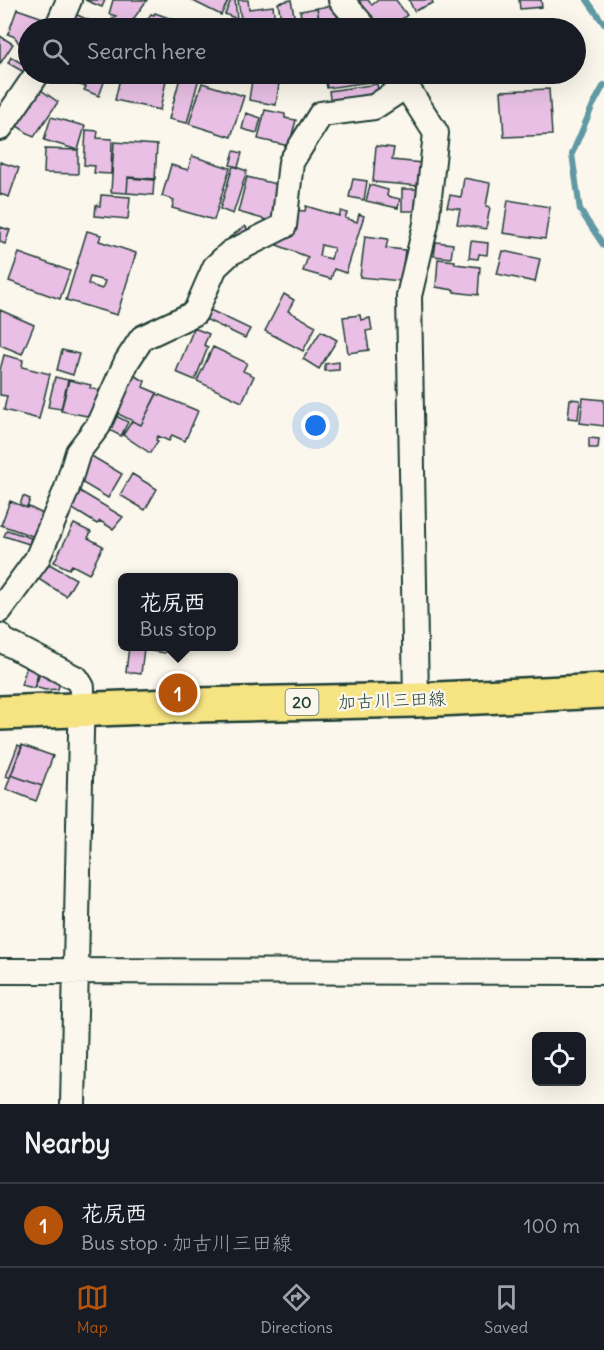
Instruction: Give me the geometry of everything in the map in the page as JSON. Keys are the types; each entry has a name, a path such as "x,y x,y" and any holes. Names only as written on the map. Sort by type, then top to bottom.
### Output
{"main road":[{"name":"加古川三田線","path":"0,712 416,700 604,691"}],"street":[{"path":"61,18 69,0"},
{"path":"340,0 356,18"},
{"path":"0,128 30,84"},
{"path":"0,610 37,559 66,491 78,452 98,426 127,360 142,338 195,313 215,267 230,253 284,226 291,162 321,114 374,107 397,84"},
{"path":"404,84 436,133 426,224 409,296 416,700"},
{"path":"0,636 2,640 77,679 82,687 73,1104"},
{"path":"0,970 604,972"}],"building":[{"path":"85,0 105,0 102,7"},
{"path":"113,0 147,0 134,18 114,18 116,16 109,14"},
{"path":"191,0 227,0 228,1 221,15"},
{"path":"231,0 235,0 237,18 225,14"},
{"path":"238,0 248,0 249,9 273,6 275,18 241,18"},
{"path":"291,0 295,18 281,18 278,3"},
{"path":"353,0 368,0 372,5 378,0 396,0 407,15 403,18 365,18"},
{"path":"409,0 432,0 433,3 414,11"},
{"path":"519,0 541,0 542,7 520,9"},
{"path":"335,5 337,18 319,18 317,8"},
{"path":"317,8 319,18 301,18 300,11"},
{"path":"17,9 43,18 18,18 18,42 15,37 8,34"},
{"path":"155,13 169,18 149,18 151,14"},
{"path":"0,36 13,44 0,64"},
{"path":"11,57 18,61 18,69 8,63"},
{"path":"78,84 103,84 99,96 84,90 86,87"},
{"path":"119,84 165,84 160,110 115,100"},
{"path":"178,84 197,84 187,123 169,119"},
{"path":"202,84 244,96 231,137 189,124"},
{"path":"251,84 279,84 276,105 249,100"},
{"path":"326,84 355,84 327,88"},
{"path":"377,84 379,95 331,105 329,91"},
{"path":"38,88 58,102 34,137 14,124"},
{"path":"549,89 552,135 504,137 501,91"},
{"path":"265,110 285,114 285,118 296,120 289,146 258,139"},
{"path":"246,113 261,118 257,133 242,129"},
{"path":"51,117 85,126 78,150 44,140"},
{"path":"86,130 98,131 97,138 112,139 111,174 94,173 95,166 84,165"},
{"path":"114,142 157,145 155,179 128,177 127,193 111,192"},
{"path":"376,146 394,148 392,160 422,163 420,186 373,182"},
{"path":"45,149 78,150 78,174 44,173"},
{"path":"234,151 242,153 238,167 230,165"},
{"path":"192,156 230,168 214,220 172,208 174,200 162,196 171,165 188,170"},
{"path":"0,162 19,168 9,197 0,194"},
{"path":"233,166 247,171 233,214 220,209"},
{"path":"247,177 284,186 274,227 266,224 267,220 238,212"},
{"path":"128,178 154,180 153,195 127,193"},
{"path":"464,178 490,183 486,206 490,207 486,229 457,224 460,209 447,207 450,195 461,197"},
{"path":"353,179 367,181 364,200 349,197"},
{"path":"370,185 388,190 387,196 400,199 398,208 366,201"},
{"path":"402,189 419,189 419,211 402,211"},
{"path":"101,195 130,197 128,219 95,216 96,205 100,206"},
{"path":"508,200 550,207 545,239 503,233"},
{"path":"306,206 339,216 341,211 347,213 345,218 357,222 359,214 364,216 346,273 334,269 331,279 303,271 308,257 277,245 280,234 292,237 296,224 294,210 305,211","holes":["321,245 334,248 331,259 319,256"]},
{"path":"245,226 250,232 234,244 229,238"},
{"path":"0,227 10,230 5,244 0,242"},
{"path":"87,231 101,235 99,241 136,253 117,315 66,300","holes":["90,277 105,281 102,289 88,284"]},
{"path":"365,236 388,239 386,248 405,250 401,281 360,277"},
{"path":"471,241 488,243 487,255 479,254 478,259 469,258"},
{"path":"436,242 453,244 451,258 434,256"},
{"path":"503,251 540,259 535,282 497,274"},
{"path":"19,253 70,271 60,299 9,281"},
{"path":"438,259 480,267 478,295 436,287"},
{"path":"284,294 294,300 288,311 316,326 303,351 265,331"},
{"path":"208,309 250,329 245,338 203,318"},
{"path":"0,310 34,325 22,354 0,345"},
{"path":"360,315 361,320 370,318 372,330 366,331 369,350 348,353 343,317"},
{"path":"194,328 209,334 204,345 208,347 195,380 176,372"},
{"path":"321,331 337,340 319,369 303,359"},
{"path":"213,347 247,363 243,371 254,376 242,402 197,381"},
{"path":"62,350 79,354 73,375 57,370"},
{"path":"4,355 23,360 22,367 50,374 39,419 4,410 7,396 0,395 0,370"},
{"path":"339,362 339,370 325,371 325,364"},
{"path":"129,373 145,381 143,387 157,393 141,425 112,411"},
{"path":"55,377 68,380 61,409 48,407"},
{"path":"69,380 91,385 90,388 102,391 98,418 61,411"},
{"path":"157,394 198,411 185,441 172,435 169,441 158,436 156,440 158,441 150,453 123,435 132,421 141,425"},
{"path":"583,398 604,400 604,426 580,423"},
{"path":"570,399 580,400 578,419 568,418"},
{"path":"112,414 128,422 121,436 105,428"},
{"path":"589,438 599,439 598,448 589,448"},
{"path":"88,454 122,474 108,498 76,479"},
{"path":"132,474 157,489 145,510 120,495"},
{"path":"78,490 123,517 113,529 100,521 97,524 68,506"},
{"path":"23,496 30,499 27,508 20,505"},
{"path":"10,501 43,514 35,537 1,525"},
{"path":"74,524 91,532 88,538 103,546 89,574 72,565 69,569 54,562"},
{"path":"7,530 31,538 29,544 4,536"},
{"path":"44,561 76,579 66,596 35,577"},
{"path":"128,651 144,651 141,674 126,672"},
{"path":"27,666 39,670 34,688 21,685"},
{"path":"41,671 61,678 58,689 45,690 35,687"},
{"path":"18,745 22,747 10,778 6,776"},
{"path":"22,745 53,756 42,786 11,775"},
{"path":"11,775 42,786 36,801 6,789"}],"waterway":[{"path":"587,0 604,24"},
{"path":"604,85 572,154 580,210 604,246"}],"place":[{"name":"花尻西","path":"178,693"}]}
